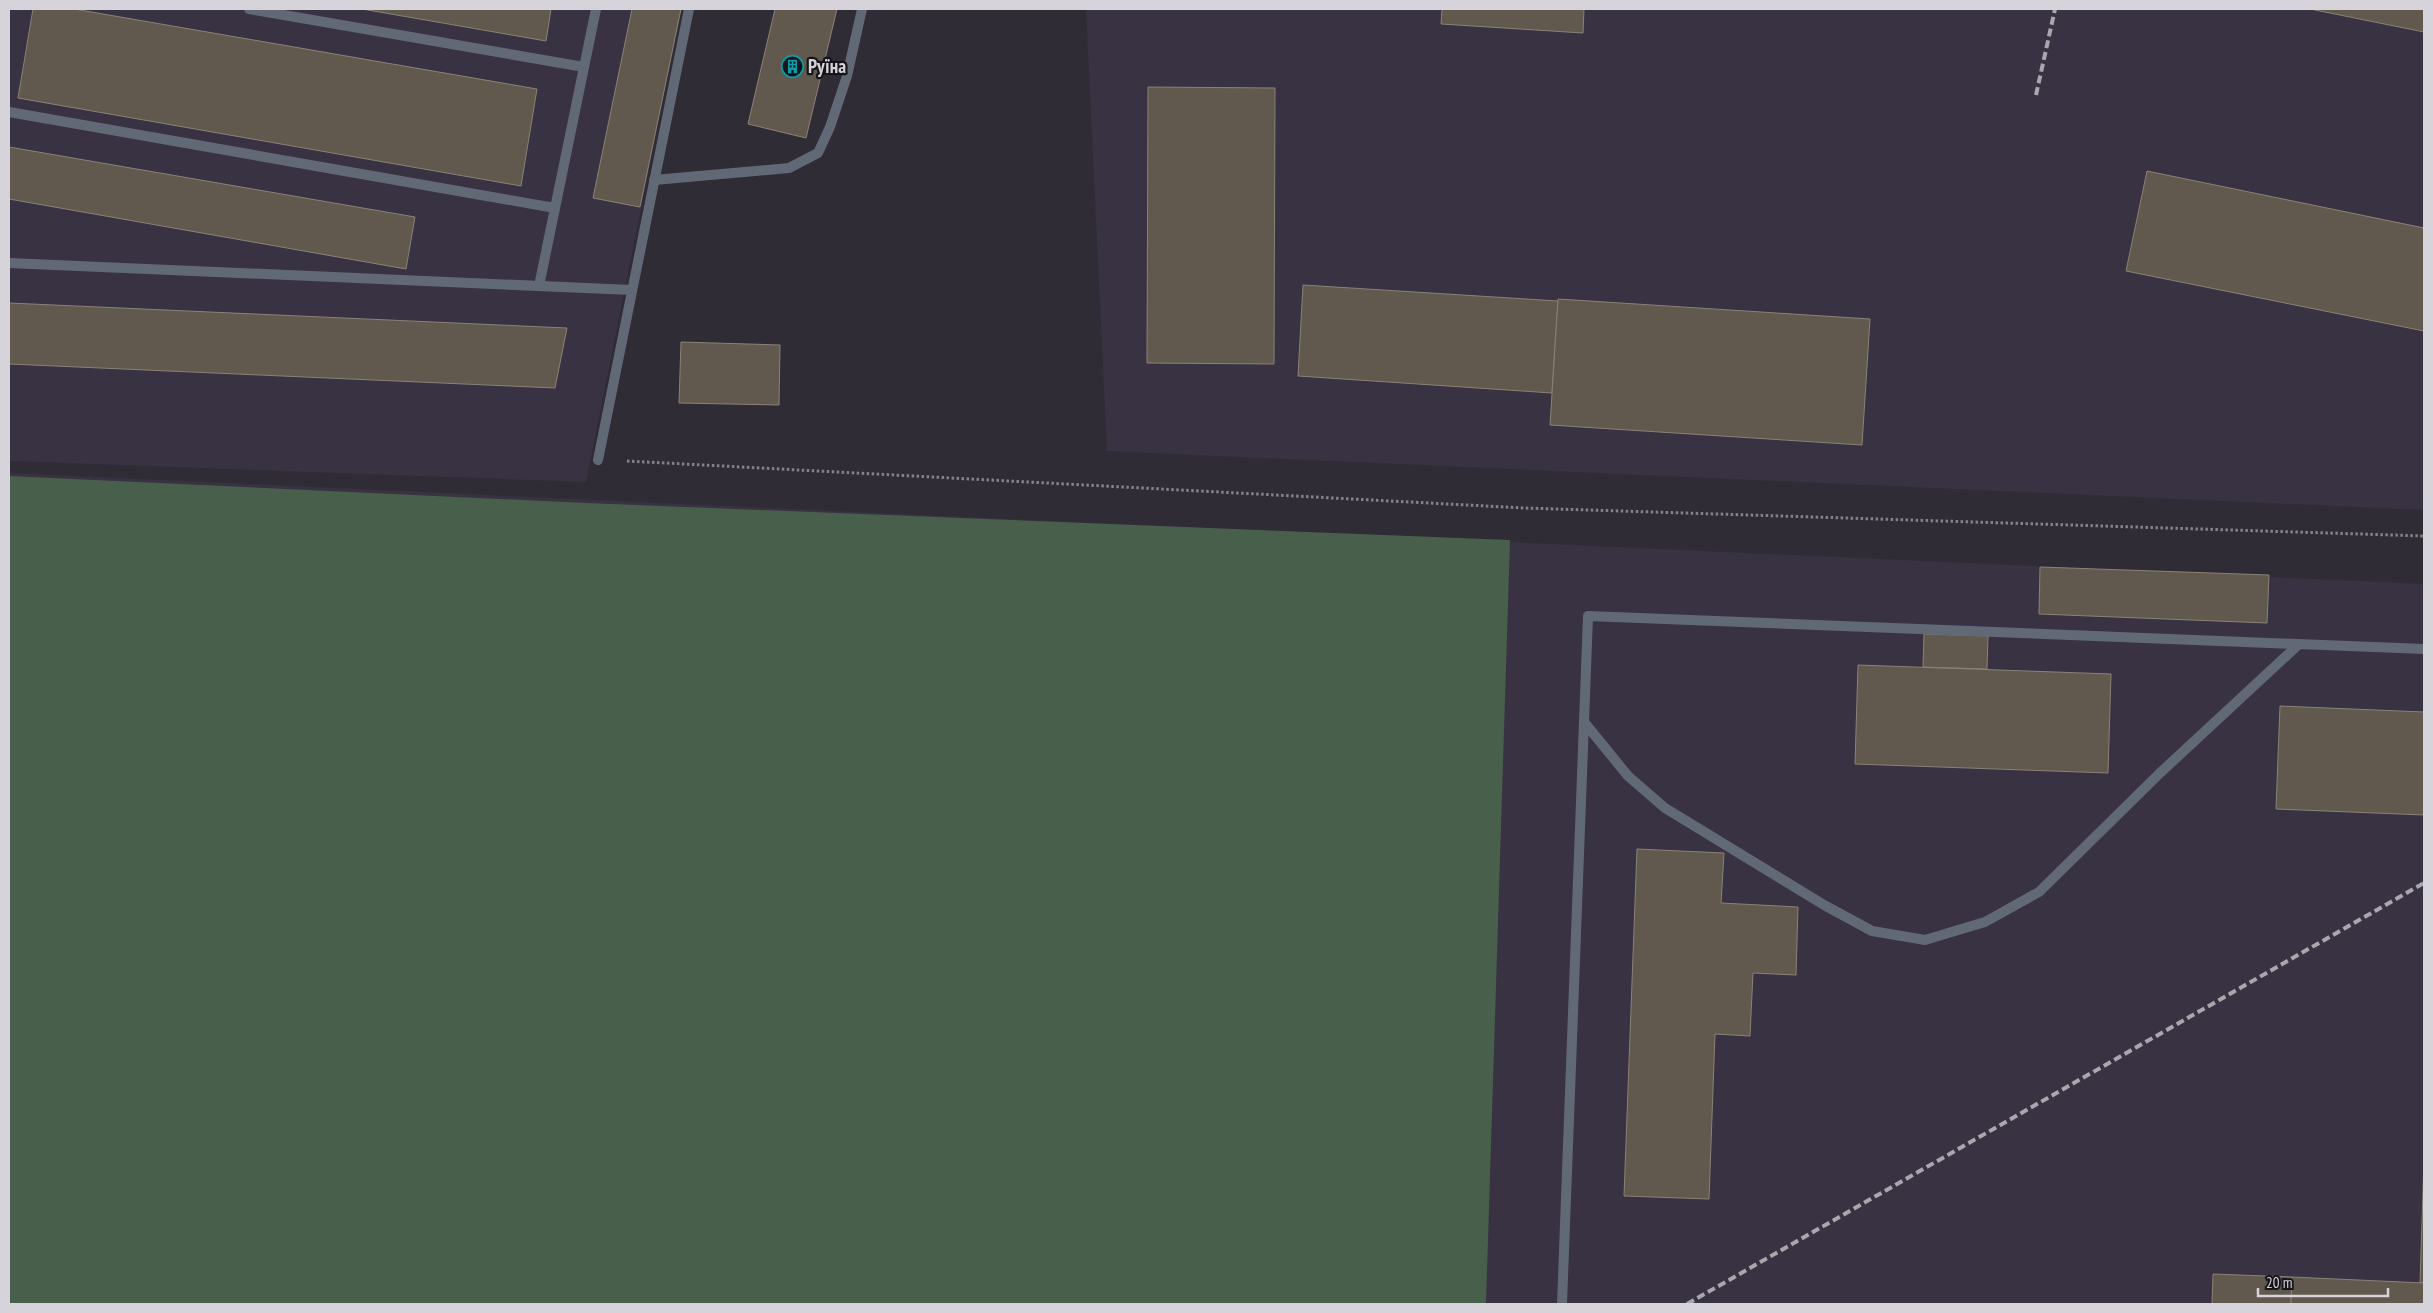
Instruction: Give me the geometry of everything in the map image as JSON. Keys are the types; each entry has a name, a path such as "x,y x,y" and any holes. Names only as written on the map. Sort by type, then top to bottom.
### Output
{"lane":[{"path":"249,9 584,67"},
{"path":"540,286 596,9"},
{"path":"598,460 689,9"},
{"path":"654,180 789,168 818,153 830,127 847,76 862,9"},
{"path":"9,112 555,208"},
{"path":"9,263 632,290"},
{"path":"1562,1304 1588,616 2424,649"},
{"path":"1584,722 1628,776 1665,808 1824,905 1872,931 1925,940 1985,922 2039,892 2166,767 2299,644"}],"path":[{"path":"598,460 1524,508 2424,536"}],"shaded area":[{"path":"9,9 681,9 586,482 9,461"},
{"path":"1086,9 2424,9 2424,510 1107,451"},
{"path":"9,473 2424,584 2424,1304 9,1304"}],"green space":[{"path":"9,476 586,503 1510,540 1486,1304 9,1304"}],"building":[{"path":"33,9 74,9 537,89 521,186 18,98"},
{"path":"362,9 551,9 546,41"},
{"path":"632,9 681,9 640,207 593,198"},
{"name":"Руїна","path":"775,9 837,9 806,138 748,124"},
{"path":"1442,9 1584,9 1583,33 1441,24"},
{"path":"2310,9 2424,9 2424,32"},
{"path":"1148,87 1275,88 1274,364 1147,363"},
{"path":"9,147 415,217 406,269 9,199"},
{"path":"2147,171 2424,228 2424,331 2126,271"},
{"path":"1303,285 1558,301 1552,393 1298,376"},
{"path":"1558,299 1870,319 1862,445 1550,425"},
{"path":"9,303 567,328 555,388 9,364"},
{"path":"681,342 780,345 779,405 679,403"},
{"path":"2040,567 2269,575 2267,623 2039,614"},
{"path":"1924,634 1988,636 1987,669 1923,667"},
{"path":"1858,665 2111,674 2108,773 1855,764"},
{"path":"2280,706 2424,712 2424,815 2276,809"},
{"path":"1637,849 1724,853 1721,903 1798,907 1796,975 1753,973 1750,1036 1715,1034 1709,1199 1624,1196"},
{"path":"2424,1160 2424,1283 2420,1283"},
{"path":"2213,1274 2292,1277 2291,1304 2212,1304"},
{"path":"2292,1277 2424,1283 2424,1304 2291,1304"}],"railway":[{"path":"2036,95 2055,9"},
{"path":"1687,1304 2424,883"}],"place":[{"name":"Руїна","path":"792,66"}]}
